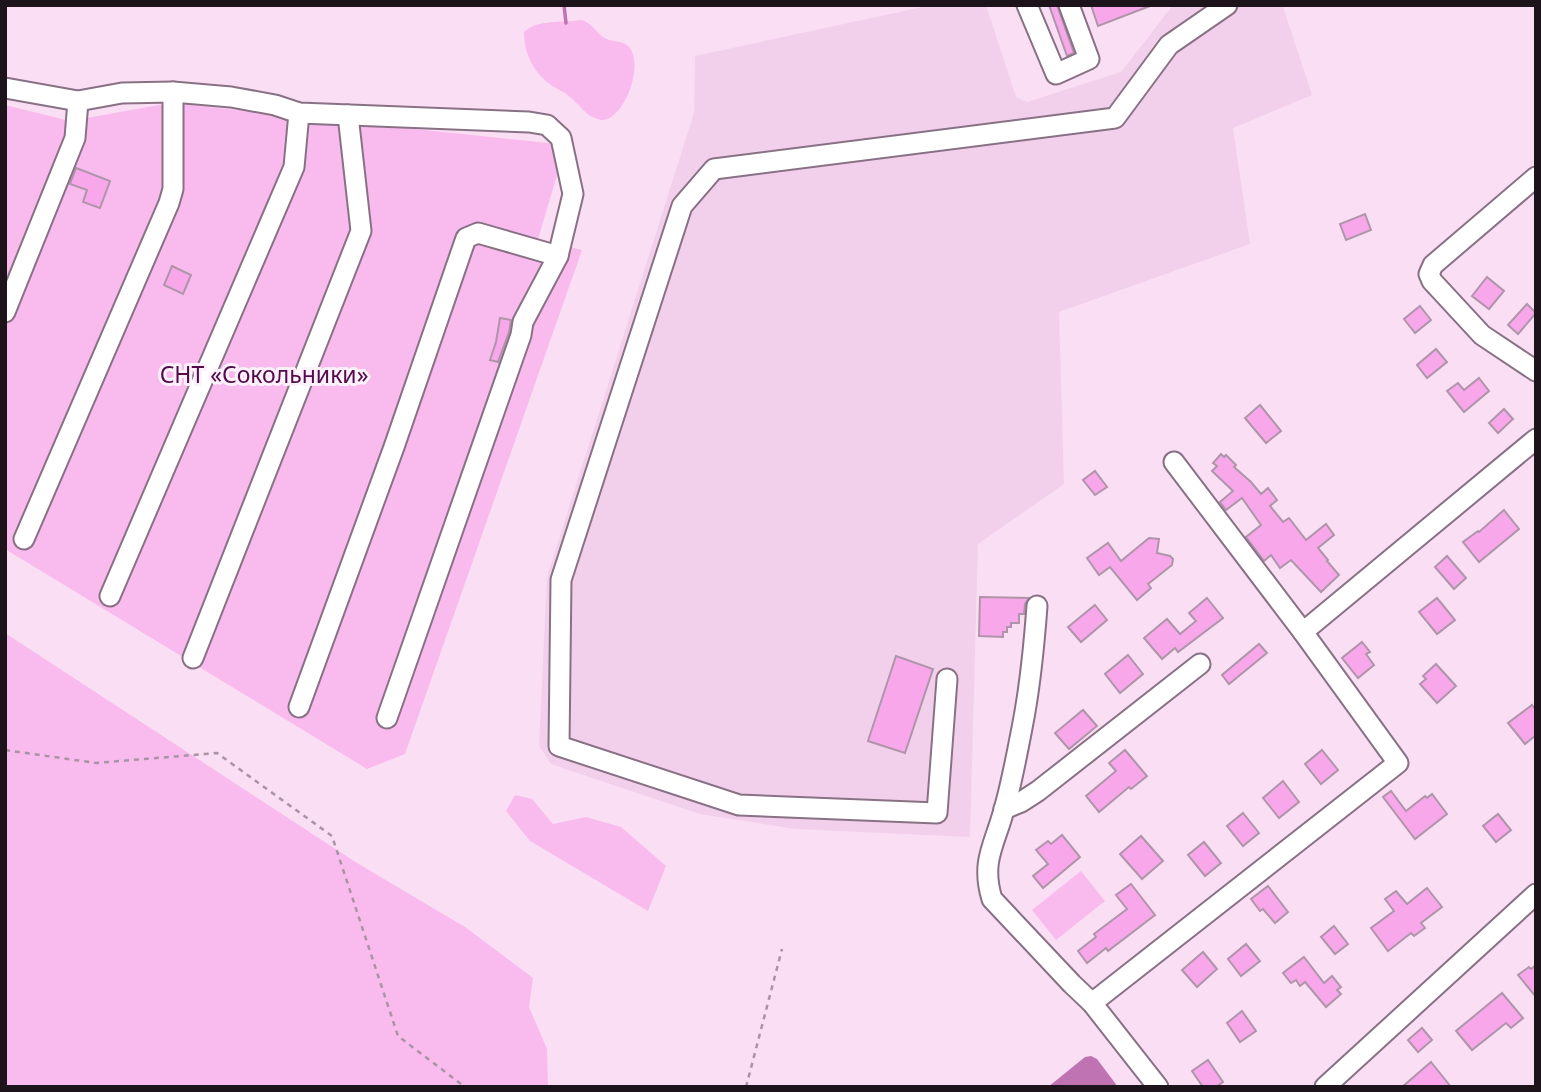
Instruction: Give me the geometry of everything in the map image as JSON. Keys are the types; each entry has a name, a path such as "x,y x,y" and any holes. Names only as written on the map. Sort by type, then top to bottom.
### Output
{"street":[{"path":"1027,5 1056,74 1090,60 1069,5"},
{"path":"947,679 937,813 739,805 559,746 561,580 682,206 714,169 1115,118 1169,46 1227,5"},
{"path":"5,88 78,101 122,93 173,92 231,97 275,105 299,113 530,122 547,125 561,138 573,194 558,256 523,322 521,335 387,718"},
{"path":"24,539 169,203 173,190 173,92"},
{"path":"5,312 75,138 78,101"},
{"path":"110,596 294,167 299,113"},
{"path":"192,658 361,231 348,115"},
{"path":"1536,177 1433,265 1429,274 1432,281 1482,335 1536,371"},
{"path":"299,707 394,447 466,238 478,233 558,256"},
{"path":"1303,632 1536,439"},
{"path":"1092,1003 1398,764 1174,461"},
{"path":"1037,606 1025,715 1004,809 987,868 987,885 992,899 1092,1003 1158,1087"},
{"path":"1004,809 1038,791 1200,664"},
{"path":"1325,1087 1536,894"}],"path":[{"path":"5,750 96,763 217,754 332,836 398,1036 464,1087"},
{"path":"746,1087 782,949"}],"shaded area":[{"path":"932,5 986,5 1016,97 1027,102 1121,72 1173,5 1285,5 1283,7 1312,95 1233,128 1250,244 1059,312 1064,484 978,544 970,837 795,829 700,814 551,764 539,746 547,577 694,113 695,56"},
{"path":"1085,1057 1097,1059 1118,1087 1048,1087"}],"green space":[{"path":"581,20 606,39 626,45 633,54 632,84 623,104 610,118 601,120 591,116 568,95 545,80 531,62 526,48 524,32 529,28 543,23"},
{"name":"СНТ «Сокольники»","path":"170,103 566,145 538,239 582,250 405,754 367,769 5,549 5,105 70,121"},
{"path":"5,633 357,863 465,927 533,978 529,1007 547,1049 548,1087 5,1087"},
{"path":"515,795 532,799 553,824 586,817 621,827 666,866 648,911 530,841 506,811"},
{"path":"1081,871 1105,901 1056,940 1032,910"}],"building":[{"path":"1049,5 1057,5 1074,53 1067,56"},
{"path":"1091,5 1150,5 1150,6 1098,26"},
{"path":"76,168 110,181 100,208 83,202 87,190 70,184"},
{"path":"1365,214 1371,230 1346,240 1340,224"},
{"path":"172,266 191,275 183,294 164,285"},
{"path":"1487,277 1504,291 1489,309 1472,296"},
{"path":"1527,304 1536,313 1518,334 1508,325"},
{"path":"1420,306 1431,320 1415,333 1404,319"},
{"path":"500,318 511,320 498,362 490,360"},
{"path":"1436,349 1447,362 1427,378 1417,365"},
{"path":"1479,378 1489,391 1464,412 1447,391 1458,383 1464,390"},
{"path":"1260,405 1281,431 1266,443 1245,418"},
{"path":"1504,409 1513,419 1498,433 1489,423"},
{"path":"1221,454 1224,457 1226,455 1236,465 1234,467 1261,494 1268,488 1277,500 1270,506 1283,522 1289,518 1306,540 1326,524 1334,535 1318,548 1339,575 1321,592 1291,560 1280,568 1271,555 1264,561 1246,537 1261,525 1242,498 1226,510 1220,502 1233,491 1212,471 1217,466 1213,463"},
{"path":"1095,471 1107,487 1095,495 1083,480"},
{"path":"1504,510 1519,529 1479,562 1463,542"},
{"path":"1149,538 1159,539 1157,553 1170,556 1173,559 1172,565 1148,584 1151,588 1137,600 1110,567 1099,575 1087,558 1108,543 1121,561"},
{"path":"1447,556 1466,578 1454,589 1435,567"},
{"path":"980,597 1029,598 1024,614 1019,614 1019,623 1011,623 1007,632 1003,632 1003,637 979,636"},
{"path":"1207,598 1223,618 1178,652 1175,648 1162,659 1144,638 1167,619 1180,634 1196,621 1189,613"},
{"path":"1437,598 1455,620 1437,634 1419,612"},
{"path":"1095,605 1107,620 1081,642 1068,627"},
{"path":"1362,642 1370,652 1366,654 1374,665 1358,678 1342,658"},
{"path":"1259,644 1267,653 1229,684 1222,675"},
{"path":"1128,655 1143,674 1120,693 1105,674"},
{"path":"896,656 933,669 905,753 868,741"},
{"path":"1436,664 1456,686 1437,703 1420,684 1426,679 1423,676"},
{"path":"1532,705 1536,710 1536,735 1525,744 1508,723"},
{"path":"1083,710 1097,726 1069,749 1055,733"},
{"path":"1125,750 1147,776 1099,812 1086,796 1116,771 1109,763"},
{"path":"1322,750 1338,770 1321,784 1305,764"},
{"path":"1283,781 1299,802 1279,818 1263,798"},
{"path":"1391,791 1406,811 1425,796 1427,798 1432,794 1447,814 1415,839 1383,797"},
{"path":"1243,813 1259,833 1243,846 1227,826"},
{"path":"1498,814 1511,830 1496,842 1483,826"},
{"path":"1062,835 1080,857 1043,888 1033,876 1048,864 1036,850 1048,841 1051,844"},
{"path":"1141,836 1163,861 1142,879 1120,854"},
{"path":"1204,842 1221,863 1205,876 1188,855"},
{"path":"1131,884 1155,915 1108,951 1106,948 1087,963 1078,951 1096,937 1094,934 1127,909 1116,895"},
{"path":"1268,886 1288,912 1275,923 1263,909 1260,911 1251,899"},
{"path":"1427,888 1442,907 1421,923 1425,928 1414,936 1411,933 1388,951 1371,928 1394,911 1385,899 1396,891 1407,904"},
{"path":"1334,926 1348,944 1335,954 1321,937"},
{"path":"1246,944 1260,961 1241,976 1228,959"},
{"path":"1203,952 1217,969 1197,987 1182,970"},
{"path":"1304,957 1324,983 1332,976 1341,987 1337,990 1341,994 1326,1007 1305,982 1300,986 1296,980 1291,983 1283,973"},
{"path":"1536,965 1536,997 1518,975"},
{"path":"1502,993 1523,1018 1511,1028 1506,1023 1472,1050 1456,1031"},
{"path":"1242,1011 1256,1031 1240,1042 1227,1023"},
{"path":"1422,1028 1432,1040 1418,1052 1408,1040"},
{"path":"1208,1060 1223,1082 1216,1087 1203,1087 1192,1071"},
{"path":"1431,1062 1451,1087 1402,1087"}],"waterway":[{"path":"564,5 566,23"}]}
